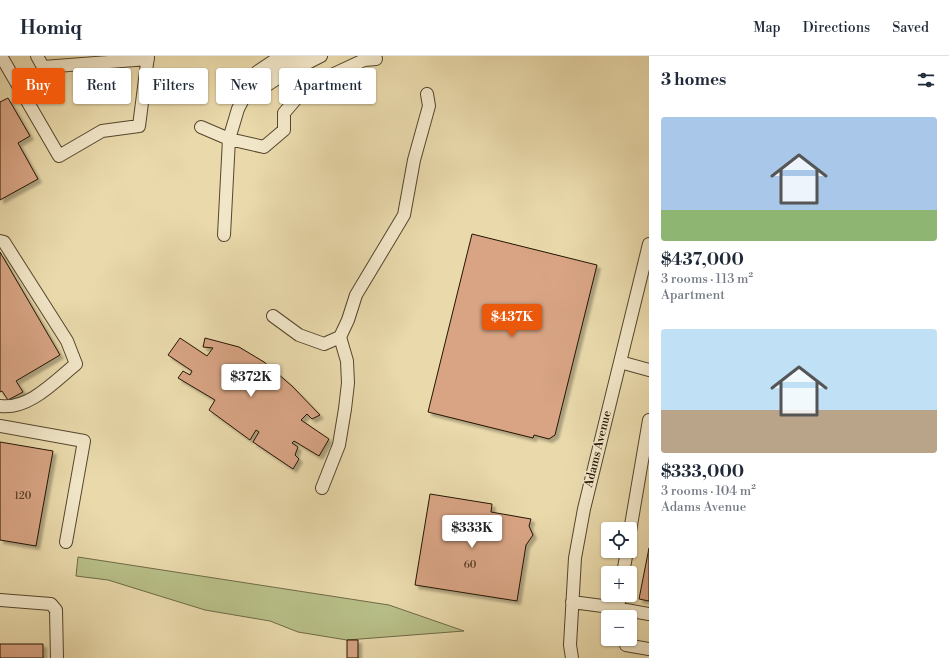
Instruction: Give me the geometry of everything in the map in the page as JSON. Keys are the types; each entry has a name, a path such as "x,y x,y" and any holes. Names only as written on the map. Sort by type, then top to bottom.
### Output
{"street":[{"path":"1,56 59,156 102,131 139,126 148,58 43,67 37,56"},
{"path":"263,68 281,56"},
{"path":"271,70 275,66 303,56"},
{"path":"271,84 321,56"},
{"path":"201,127 229,139 264,147 284,130 284,113 306,87 364,60 376,59"},
{"path":"273,316 299,335 324,344 340,337 348,320 356,295 404,215 414,160 429,106 427,94"},
{"path":"224,235 229,139 240,104"},
{"path":"0,241 4,242 67,341 76,364 31,400 5,407 0,406"},
{"name":"Adams Avenue","path":"572,658 570,645 574,558 584,509 649,244"},
{"path":"322,488 339,445 345,409 348,383 347,361 340,337"},
{"path":"620,362 649,370"},
{"path":"632,522 649,420"},
{"path":"0,426 84,441 66,542"},
{"path":"0,600 51,604 56,610 57,658"},
{"path":"572,602 614,610"},
{"path":"637,613 649,614"},
{"path":"632,646 649,649"}],"green space":[{"path":"78,557 389,605 464,631 347,640 298,632 270,621 205,610 108,580 76,576"}],"building":[{"path":"8,98 30,136 18,143 38,179 0,200 0,102"},
{"path":"472,234 597,265 555,435 549,439 534,435 533,438 428,412"},
{"path":"0,252 60,355 16,381 23,392 8,400 2,391 0,392"},
{"path":"180,338 207,356 213,348 203,347 205,338 239,347 264,362 292,386 320,415 312,419 307,414 301,420 329,439 319,456 294,441 292,443 298,447 295,455 299,459 293,469 253,442 259,432 256,430 250,440 209,410 215,400 178,378 183,371 190,375 192,371 168,355"},
{"path":"0,442 53,451 36,546 0,540"},
{"path":"430,494 492,504 491,512 531,519 529,526 533,535 526,545 517,601 415,585"},
{"path":"649,548 649,601 639,599"},
{"path":"347,640 358,640 358,658 347,658"},
{"path":"0,644 43,644 43,658 0,658"}]}
